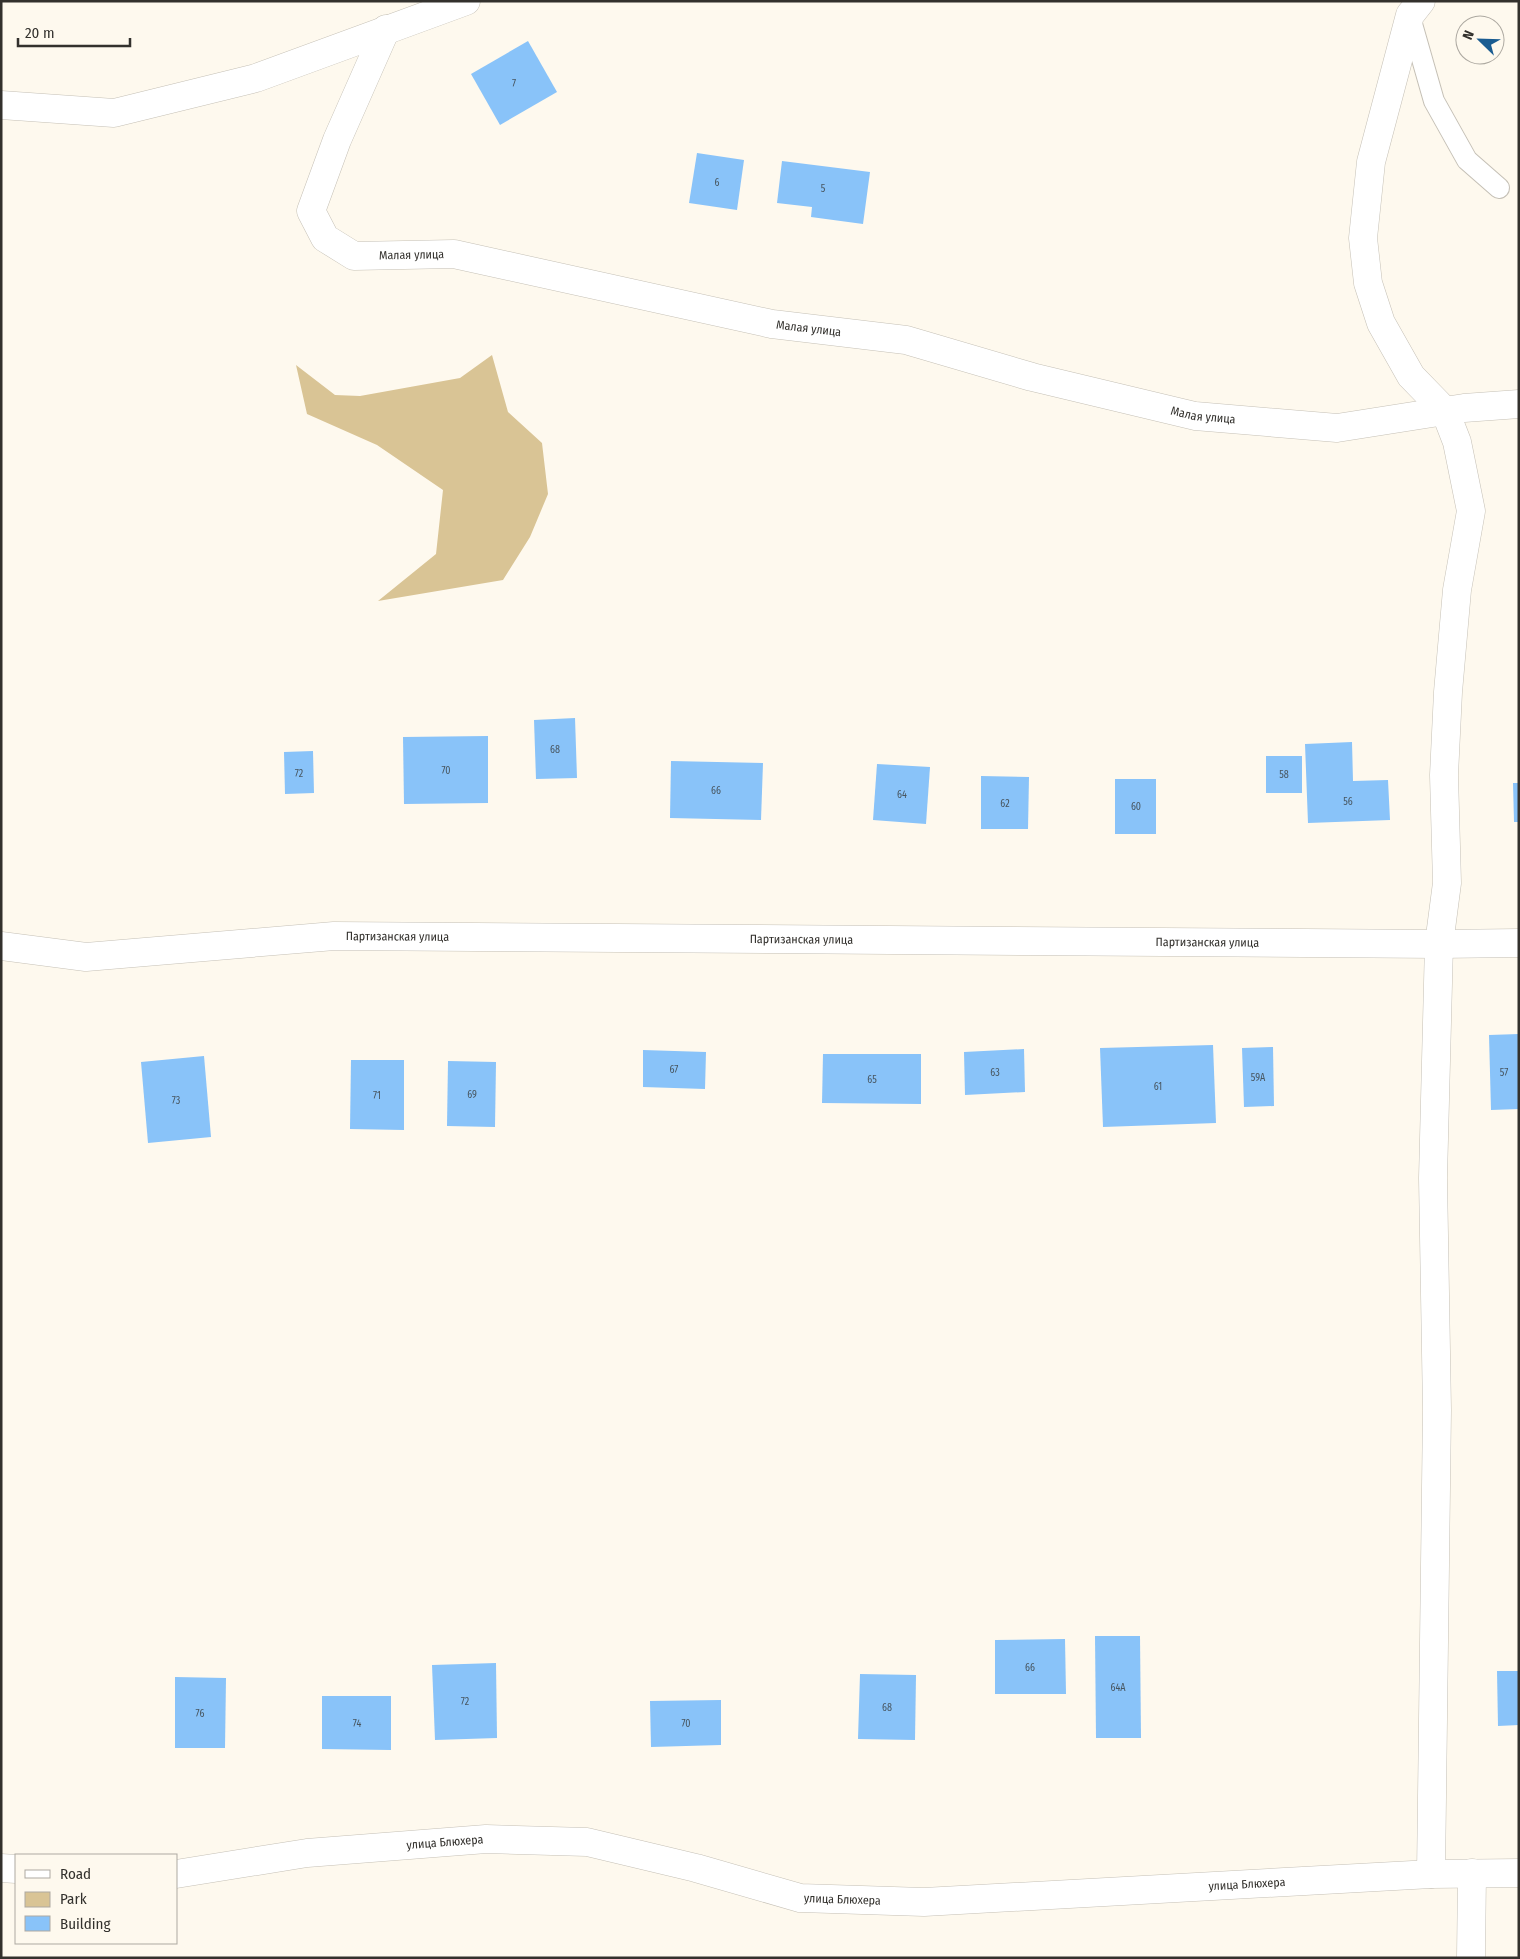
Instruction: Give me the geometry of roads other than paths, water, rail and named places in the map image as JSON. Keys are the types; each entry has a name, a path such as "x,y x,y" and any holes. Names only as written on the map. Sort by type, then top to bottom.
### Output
{"street":[{"path":"1,105 114,114 256,78 466,1"},
{"path":"1414,6 1372,162 1363,238 1368,283 1381,323 1411,376 1446,411 1457,442 1471,511 1457,590 1448,692 1444,775 1447,883 1439,944 1433,1178 1438,1410 1431,1874"},
{"name":"Малая улица","path":"386,29 337,140 311,211 325,238 354,256 454,254 772,324 906,340 1032,378 1195,416 1337,428 1446,411 1519,404"},
{"name":"Партизанская улица","path":"1,946 86,957 334,936 1519,943"},
{"name":"улица Блюхера","path":"178,1874 307,1853 486,1840 588,1842 696,1868 800,1898 924,1902 1431,1874 1519,1872"},
{"path":"1,1868 15,1869"},
{"path":"1471,1958 1472,1873"}],"lane":[{"path":"1414,6 1434,101 1467,160 1499,188"}]}
